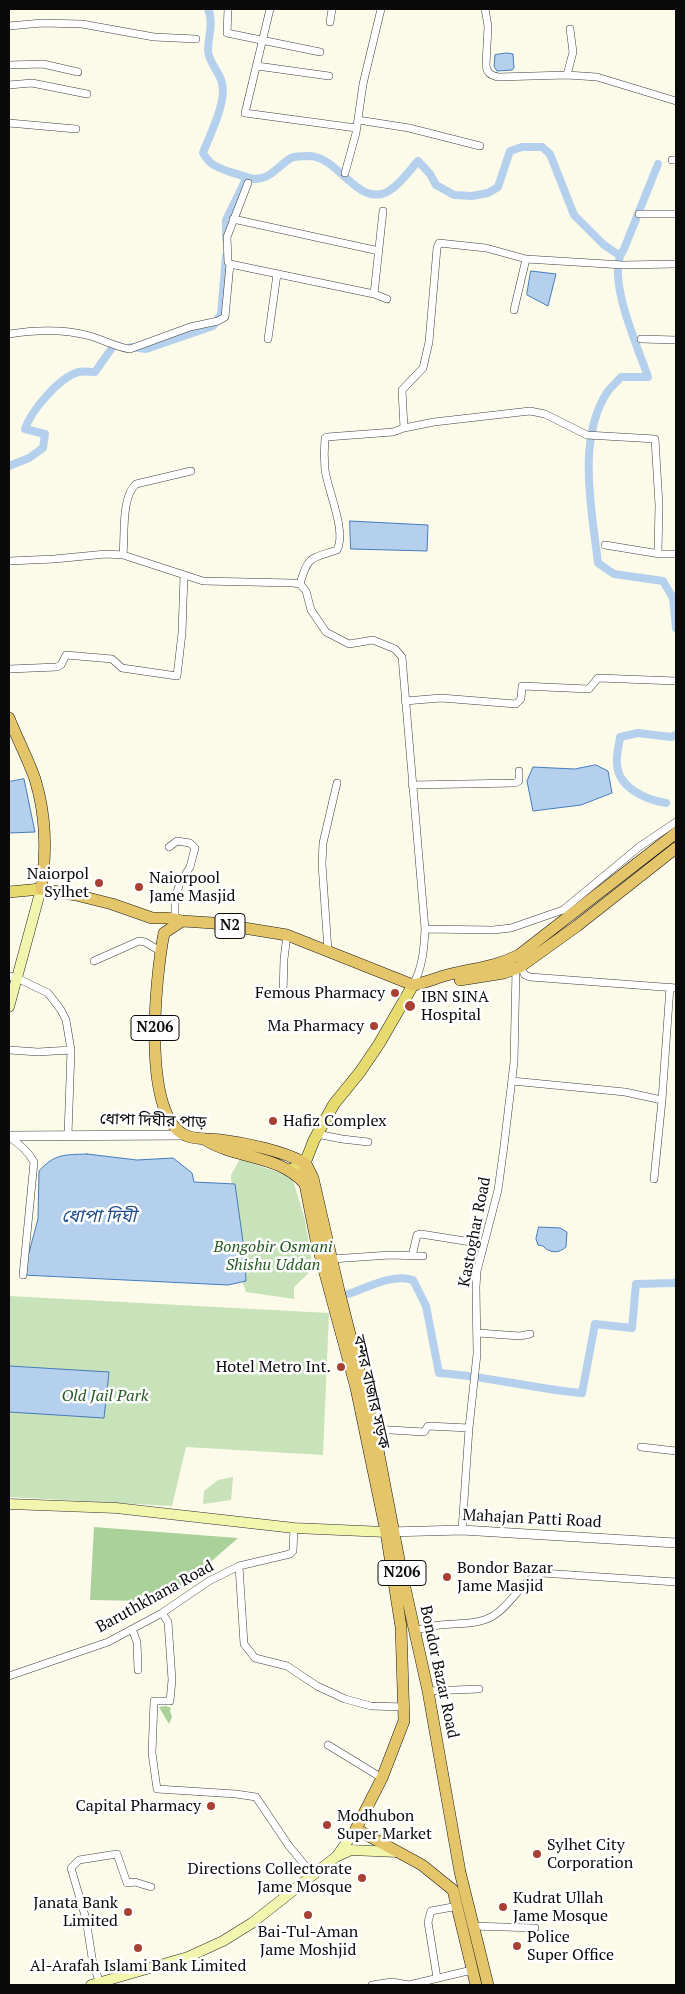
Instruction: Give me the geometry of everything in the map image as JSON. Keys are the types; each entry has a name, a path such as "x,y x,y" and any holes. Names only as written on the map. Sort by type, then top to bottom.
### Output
{"highway":[{"path":"9,718 34,777 42,806 45,862 41,890"},
{"path":"431,982 446,976 500,964 519,955 676,833"},
{"path":"413,985 446,982 518,968 577,926 676,848"},
{"name":"N2","path":"41,890 76,895 112,904 152,918 212,923 287,935 413,985"},
{"path":"152,918 164,933 179,920"},
{"name":"N206","path":"164,933 156,979 155,1042 159,1091 163,1109 172,1124 186,1135"},
{"name":"ধোপা দিঘীর পাড়","path":"186,1135 221,1140 291,1156 305,1163"},
{"path":"204,1139 218,1148 276,1164 290,1170 305,1184"},
{"name":"বন্দর বাজার সড়ক","path":"305,1163 305,1184 323,1266 356,1388 390,1532 401,1626 404,1721 382,1778 356,1829"},
{"name":"Bondor Bazar Road","path":"305,1163 313,1178 374,1429 390,1532 428,1690 457,1853 472,1926 488,1985"},
{"path":"356,1829 422,1865 453,1890 476,1985"}],"main road":[{"path":"9,892 41,890 13,977 9,1007"},
{"name":"বন্দর বাজার সড়ক","path":"305,1163 311,1147 334,1104 380,1044 413,985"},
{"path":"291,1156 311,1147"},
{"path":"290,1170 305,1163"},
{"path":"9,1504 116,1508 294,1528 390,1532"},
{"path":"337,1856 356,1829"},
{"path":"96,1984 188,1957 223,1941 252,1923 337,1856 351,1850 400,1852"}],"street":[{"path":"228,9 226,33 320,52"},
{"path":"270,9 246,114 409,128 480,146"},
{"path":"330,22 332,9"},
{"path":"346,173 357,124 363,84 381,9"},
{"path":"485,9 488,26 486,65 487,71 491,76 567,75 597,77 676,101"},
{"path":"9,26 42,23 82,24 154,37 196,39"},
{"path":"567,75 573,52 570,29"},
{"path":"9,65 43,64 78,72"},
{"path":"257,66 329,76"},
{"path":"9,84 32,84 87,94"},
{"path":"9,123 76,129"},
{"path":"9,334 31,331 73,333 89,336 120,348 130,349 190,327 218,321 225,317 230,264 228,262 227,237 248,183"},
{"path":"374,294 383,212"},
{"path":"640,214 676,214"},
{"path":"233,218 379,251"},
{"path":"404,428 402,390 423,368 429,342 439,243 486,248 526,259 623,265 676,264"},
{"path":"514,310 526,259"},
{"path":"230,264 374,294 386,299"},
{"path":"268,339 277,274"},
{"path":"641,339 676,340"},
{"path":"300,584 304,569 310,560 337,550 340,545 339,528 326,471 325,438 393,432 434,422 530,411 544,414 587,435 655,440 659,524 658,552"},
{"path":"123,555 126,500 131,489 136,484 191,471"},
{"path":"605,545 658,552 660,554 676,554"},
{"path":"9,561 106,554 123,555 203,581 300,584 306,592 311,610 326,632 349,644 373,640 399,652 402,657 425,929 424,956 420,972 413,985"},
{"path":"9,669 56,667 61,665 66,654 112,659 122,668 133,671 177,676 182,633 184,575"},
{"path":"405,701 441,698 516,704 520,699 522,686 589,689 598,678 676,681"},
{"path":"412,786 515,783 519,781 519,771"},
{"path":"328,951 322,864 323,843 337,783"},
{"path":"425,929 493,930 511,928 563,910 639,847 676,822"},
{"path":"169,847 177,841 190,843 195,848 190,867 180,883 175,898 179,920"},
{"path":"282,995 287,935"},
{"path":"94,961 139,941 145,942 160,951"},
{"path":"518,968 530,977 673,987 654,1178"},
{"name":"Kastoghar Road","path":"462,1530 469,1428 477,1354 476,1300 478,1271 498,1190 512,1081 518,968"},
{"path":"13,977 48,993 66,1020 71,1050 68,1135"},
{"path":"9,1050 38,1052 71,1050"},
{"path":"512,1081 625,1092 662,1100"},
{"path":"318,1134 368,1142"},
{"name":"ধোপা দিঘীর পাড়","path":"9,1136 186,1135"},
{"path":"9,1136 30,1154 34,1162 23,1275"},
{"path":"412,1256 416,1235 421,1234 471,1242"},
{"path":"332,1259 423,1256"},
{"path":"478,1333 520,1336 530,1334"},
{"path":"374,1429 424,1432 428,1426 469,1428"},
{"path":"641,1447 676,1451"},
{"name":"Baruthkhana Road","path":"9,1676 108,1642 162,1613 209,1581 239,1566 290,1554 293,1551 294,1528"},
{"name":"Mahajan Patti Road","path":"390,1532 462,1530 676,1543"},
{"path":"239,1566 244,1644 255,1658 287,1666 317,1686 345,1699 371,1706 405,1708"},
{"path":"414,1630 439,1625 476,1622 494,1616 504,1608 527,1582 542,1573 676,1582"},
{"path":"162,1613 168,1622 172,1680 170,1701 154,1701 152,1753 157,1789 254,1796 289,1846 313,1875"},
{"path":"132,1629 138,1642 138,1670"},
{"path":"428,1690 479,1689"},
{"path":"328,1745 382,1778"},
{"path":"96,1984 86,1919 71,1868 79,1860 117,1854 127,1883 135,1882 151,1887"},
{"path":"437,1978 428,1922 429,1915 431,1911 458,1906"},
{"path":"472,1926 535,1928"},
{"path":"372,1985 392,1982 409,1985 472,1970"}],"green space":[{"name":"Bongobir Osmani Shishu Uddan","path":"240,1159 292,1177 305,1220 313,1269 294,1287 294,1299 246,1292 236,1264 231,1175"},
{"name":"Old Jail Park","path":"9,1296 329,1313 323,1455 186,1447 172,1506 9,1497"},
{"path":"233,1477 231,1500 203,1504 204,1491 218,1480"},
{"path":"94,1527 238,1538 174,1594 145,1601 90,1600"},
{"path":"166,1706 171,1708 172,1717 169,1724 159,1707"}],"water":[{"path":"513,54 514,68 512,70 497,71 494,66 495,55"},
{"path":"531,271 556,274 548,306 527,295"},
{"path":"350,521 428,525 427,551 351,549"},
{"path":"596,765 608,771 612,793 581,805 533,811 527,781 533,767 574,769"},
{"path":"24,779 35,832 9,833 9,782"},
{"name":"ধোপা দিঘী","path":"87,1154 137,1160 173,1158 192,1173 194,1182 235,1184 244,1249 246,1281 228,1285 23,1275 38,1219 39,1171 55,1158 66,1155"},
{"path":"539,1227 560,1228 567,1232 566,1247 554,1252 538,1245 536,1239"},
{"path":"9,1366 109,1372 104,1418 9,1412"}],"waterway":[{"path":"208,9 211,24 208,51 221,79 223,91 217,118 203,153 214,165 221,169 255,179 266,177 291,158 310,156 320,158 363,191 372,194 382,194 392,189 418,161 430,174 436,185 454,195 472,196 488,193 498,187 510,151 522,147 542,147 550,154 574,215 604,245 619,255"},
{"path":"658,164 619,261 618,276 625,312 648,377 621,377 608,391 598,410 592,430 589,452 589,475 598,563 614,574 663,581 673,598 676,628"},
{"path":"226,239 226,220 247,177"},
{"path":"131,347 146,349 213,326 221,314 226,256"},
{"path":"9,466 29,458 43,448 45,434 25,429 39,404 55,387 71,375 81,372 95,372 114,345 119,346"},
{"path":"666,803 642,796 622,780 617,761 620,737 638,733 671,737 676,735"},
{"path":"348,1294 397,1278 413,1280 426,1306 439,1373 582,1393 595,1324 632,1328 636,1284 676,1282"}],"place":[{"name":"Naiorpol Sylhet","path":"99,883"},
{"name":"Naiorpool Jame Masjid","path":"139,887"},
{"name":"Femous Pharmacy","path":"395,993"},
{"name":"IBN SINA Hospital","path":"410,1006"},
{"name":"Ma Pharmacy","path":"374,1026"},
{"name":"Hafiz Complex","path":"273,1121"},
{"name":"Hotel Metro Int.","path":"341,1367"},
{"name":"Bondor Bazar Jame Masjid","path":"447,1577"},
{"name":"Capital Pharmacy","path":"211,1806"},
{"name":"Modhubon Super Market","path":"327,1825"},
{"name":"Sylhet City Corporation","path":"537,1854"},
{"name":"Directions Collectorate Jame Mosque","path":"362,1878"},
{"name":"Kudrat Ullah Jame Mosque","path":"503,1907"},
{"name":"Janata Bank Limited","path":"128,1912"},
{"name":"Bai-Tul-Aman Jame Moshjid","path":"308,1915"},
{"name":"Police Super Office","path":"517,1946"},
{"name":"Al-Arafah Islami Bank Limited","path":"138,1948"}]}
